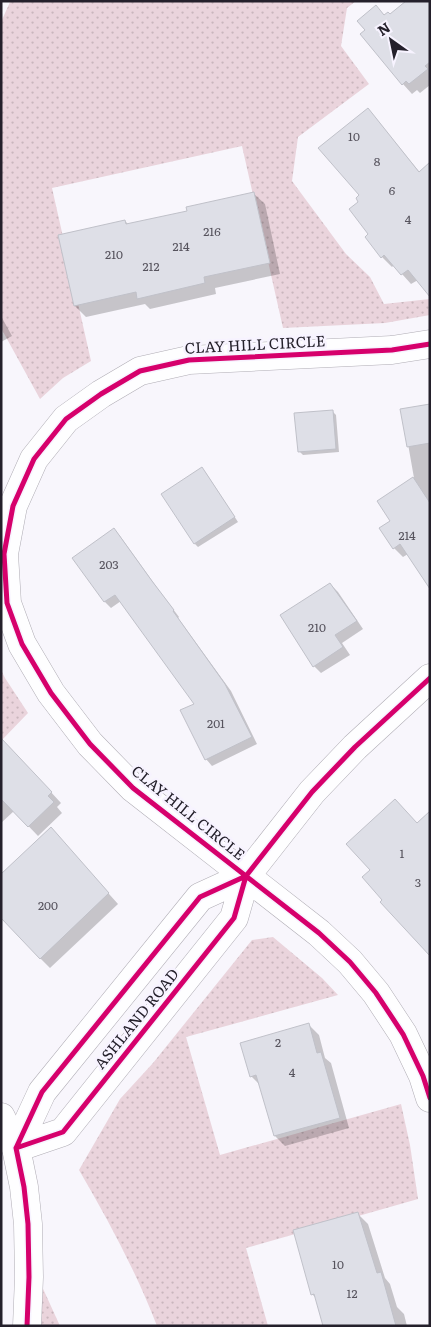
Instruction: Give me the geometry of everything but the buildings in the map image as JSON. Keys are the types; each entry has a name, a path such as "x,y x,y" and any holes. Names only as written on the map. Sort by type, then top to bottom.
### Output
{"street":[{"name":"CLAY HILL CIRCLE","path":"430,344 392,350 189,360 140,371 101,394 66,419 34,459 7,504 4,554 7,602 22,644 51,693 90,744 134,788 319,933 350,962 371,987 403,1034 424,1076 430,1098"},
{"name":"ASHLAND ROAD","path":"16,1148 63,1132 234,918 246,876 312,792 355,747 430,678"},
{"name":"ASHLAND ROAD","path":"16,1148 42,1092 200,897 246,876"},
{"path":"1,1117 16,1148 24,1187 28,1224 29,1276 26,1326"}],"shaded area":[{"path":"8,1 356,1 347,8 341,46 369,84 298,137 292,181 346,254 370,277 384,304 430,299 430,315 385,323 283,328 242,146 52,188 91,361 63,378 40,399 1,328 1,22 10,2"},
{"path":"1,670 28,713 1,741"},
{"path":"273,937 322,978 338,995 186,1037 220,1155 401,1104 410,1145 418,1199 246,1248 268,1326 157,1326 121,1246 79,1170 120,1099 153,1063 252,940"},
{"path":"35,1271 60,1326 32,1326"}],"cycle path":[{"path":"430,344 392,350 189,360 140,371 101,394 66,419 34,459 13,506 4,554 7,603 22,644 51,693 90,744 133,788 319,933 350,962 376,993 403,1034 423,1076 430,1098"},
{"path":"16,1148 63,1132 234,918 246,876 312,792 355,747 430,678"},
{"path":"27,1326 29,1277 28,1224 24,1187 16,1148 42,1092 200,897 246,876"}]}
